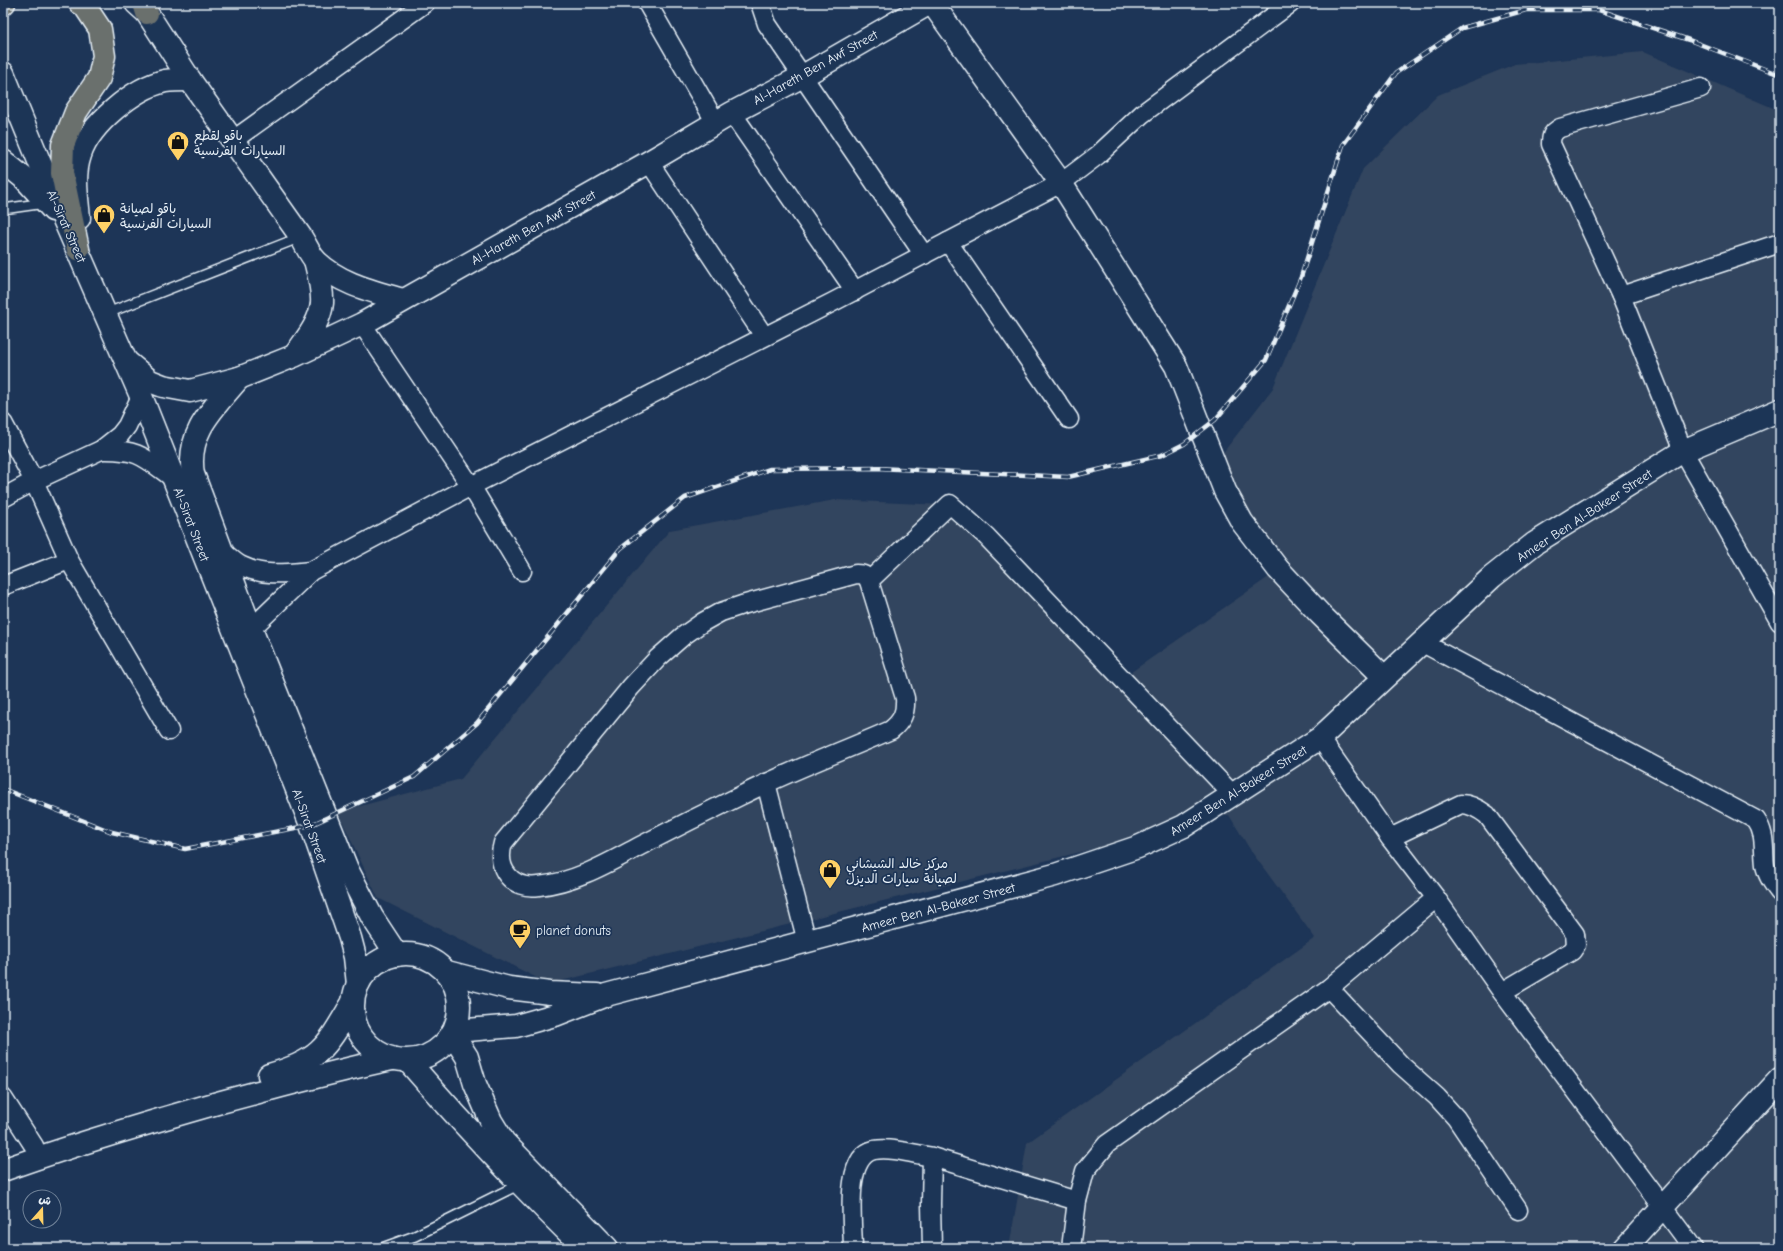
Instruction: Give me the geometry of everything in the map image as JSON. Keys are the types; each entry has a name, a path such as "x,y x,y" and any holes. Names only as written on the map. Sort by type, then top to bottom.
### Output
{"highway":[{"path":"78,249 62,173 63,145 76,112 99,78 104,56 100,29 84,5 80,3"}],"street":[{"path":"232,141 425,3"},
{"path":"647,3 724,118 855,291"},
{"path":"760,3 766,24 924,255"},
{"path":"931,3 1061,183 1176,366 1224,491 1242,522 1278,569 1320,614 1384,677"},
{"name":"Al-Hareth Ben Awf Street","path":"125,360 150,381 176,390 190,391 239,378 294,356 362,324 724,118 803,76 931,3"},
{"path":"251,629 311,571 471,486 855,291 1061,183 1098,155 1142,114 1291,3"},
{"path":"143,6 190,80 301,237 315,260 321,292 321,309 318,320 294,356"},
{"name":"Al-Sirat Street","path":"3,73 66,224 141,396 312,825 355,957 356,993"},
{"path":"86,269 76,178 80,153 88,136 111,113 142,90 167,81 190,80"},
{"path":"1701,88 1560,128 1554,131 1551,137 1551,144 1621,296 1683,451 1780,622"},
{"path":"3,161 25,179 66,224"},
{"path":"649,162 764,336"},
{"path":"948,242 1069,419"},
{"path":"1621,296 1780,243"},
{"path":"315,260 349,283 403,300"},
{"path":"362,324 471,486 522,570"},
{"name":"Al-Sirat Street","path":"239,378 207,416 198,432 192,447 191,460 193,474 251,629 347,869 372,917 397,955"},
{"path":"3,498 34,481 101,450 127,426 141,396"},
{"name":"Ameer Ben Al-Bakeer Street","path":"453,1034 516,1026 555,1015 606,995 1056,875 1138,847 1184,826 1320,738 1492,577 1535,543 1683,451 1780,410"},
{"path":"3,423 34,481 69,560 169,731"},
{"path":"101,450 122,450 143,456 174,479"},
{"path":"869,581 950,504 986,536 1233,795"},
{"path":"222,551 241,566 254,571 270,574 311,571"},
{"path":"3,586 69,560"},
{"path":"856,574 862,574 866,576 869,581 905,698 904,715 900,722 891,730 766,783 588,873 557,883 537,887 524,885 510,880 501,866 499,854 503,843 514,828 573,760 631,687 658,658 678,640 703,622 742,605 856,574"},
{"path":"1421,642 1756,820 1764,835 1765,866 1769,878 1780,893"},
{"path":"1320,738 1390,838 1436,898 1502,992 1693,1248"},
{"path":"766,783 807,942"},
{"path":"1390,838 1461,804 1467,804 1479,810 1487,815 1575,934 1576,945 1572,951 1502,992"},
{"path":"1071,1248 1077,1201 1085,1171 1107,1144 1330,988 1436,898"},
{"path":"3,1169 36,1152 99,1123 283,1071 308,1061 323,1049 330,1040 368,970 381,960 397,955 415,955 432,961 447,972 456,988 460,1005 453,1034 440,1049 430,1055 341,1070 92,1139 36,1152"},
{"name":"Ameer Ben Al-Bakeer Street","path":"447,972 509,988 550,993 606,995"},
{"path":"1330,988 1401,1065 1437,1097 1456,1118 1518,1210"},
{"path":"356,993 354,1020 362,1038 375,1051 400,1060 448,1107 520,1184 584,1248"},
{"path":"453,1034 467,1057 475,1084 488,1115 504,1142 607,1248"},
{"path":"1625,1248 1780,1079"},
{"path":"3,1098 36,1152"},
{"path":"853,1248 852,1193 857,1164 862,1156 874,1150 889,1150 932,1157 1077,1201"},
{"path":"932,1157 932,1248"}],"lane":[{"path":"3,209 46,203"},
{"path":"105,314 301,237"},
{"path":"382,1248 415,1236 520,1184"}],"shaded area":[{"path":"1643,52 1780,111 1780,1248 1009,1248 1027,1143 1315,938 1251,851 1229,815 549,984 378,898 338,812 461,779 670,530 835,500 943,505 1124,677 1276,572 1222,454 1273,388 1363,169 1438,95 1515,64"}],"railway":[{"path":"3,789 112,832 185,849 311,825 414,777 477,723 620,549 685,498 770,469 877,468 1068,477 1162,455 1184,444 1215,420 1266,360 1301,277 1343,145 1396,73 1462,28 1526,10 1599,10 1689,40 1780,75"}],"place":[{"name":"باقو لقطع السيارات الفرنسية","path":"178,162"},
{"name":"باقو لصيانة السيارات الفرنسية","path":"104,234"},
{"name":"مركز خالد الشيشاني لصيانة سيارات الديزل","path":"830,890"},
{"name":"planet donuts","path":"520,950"}]}
